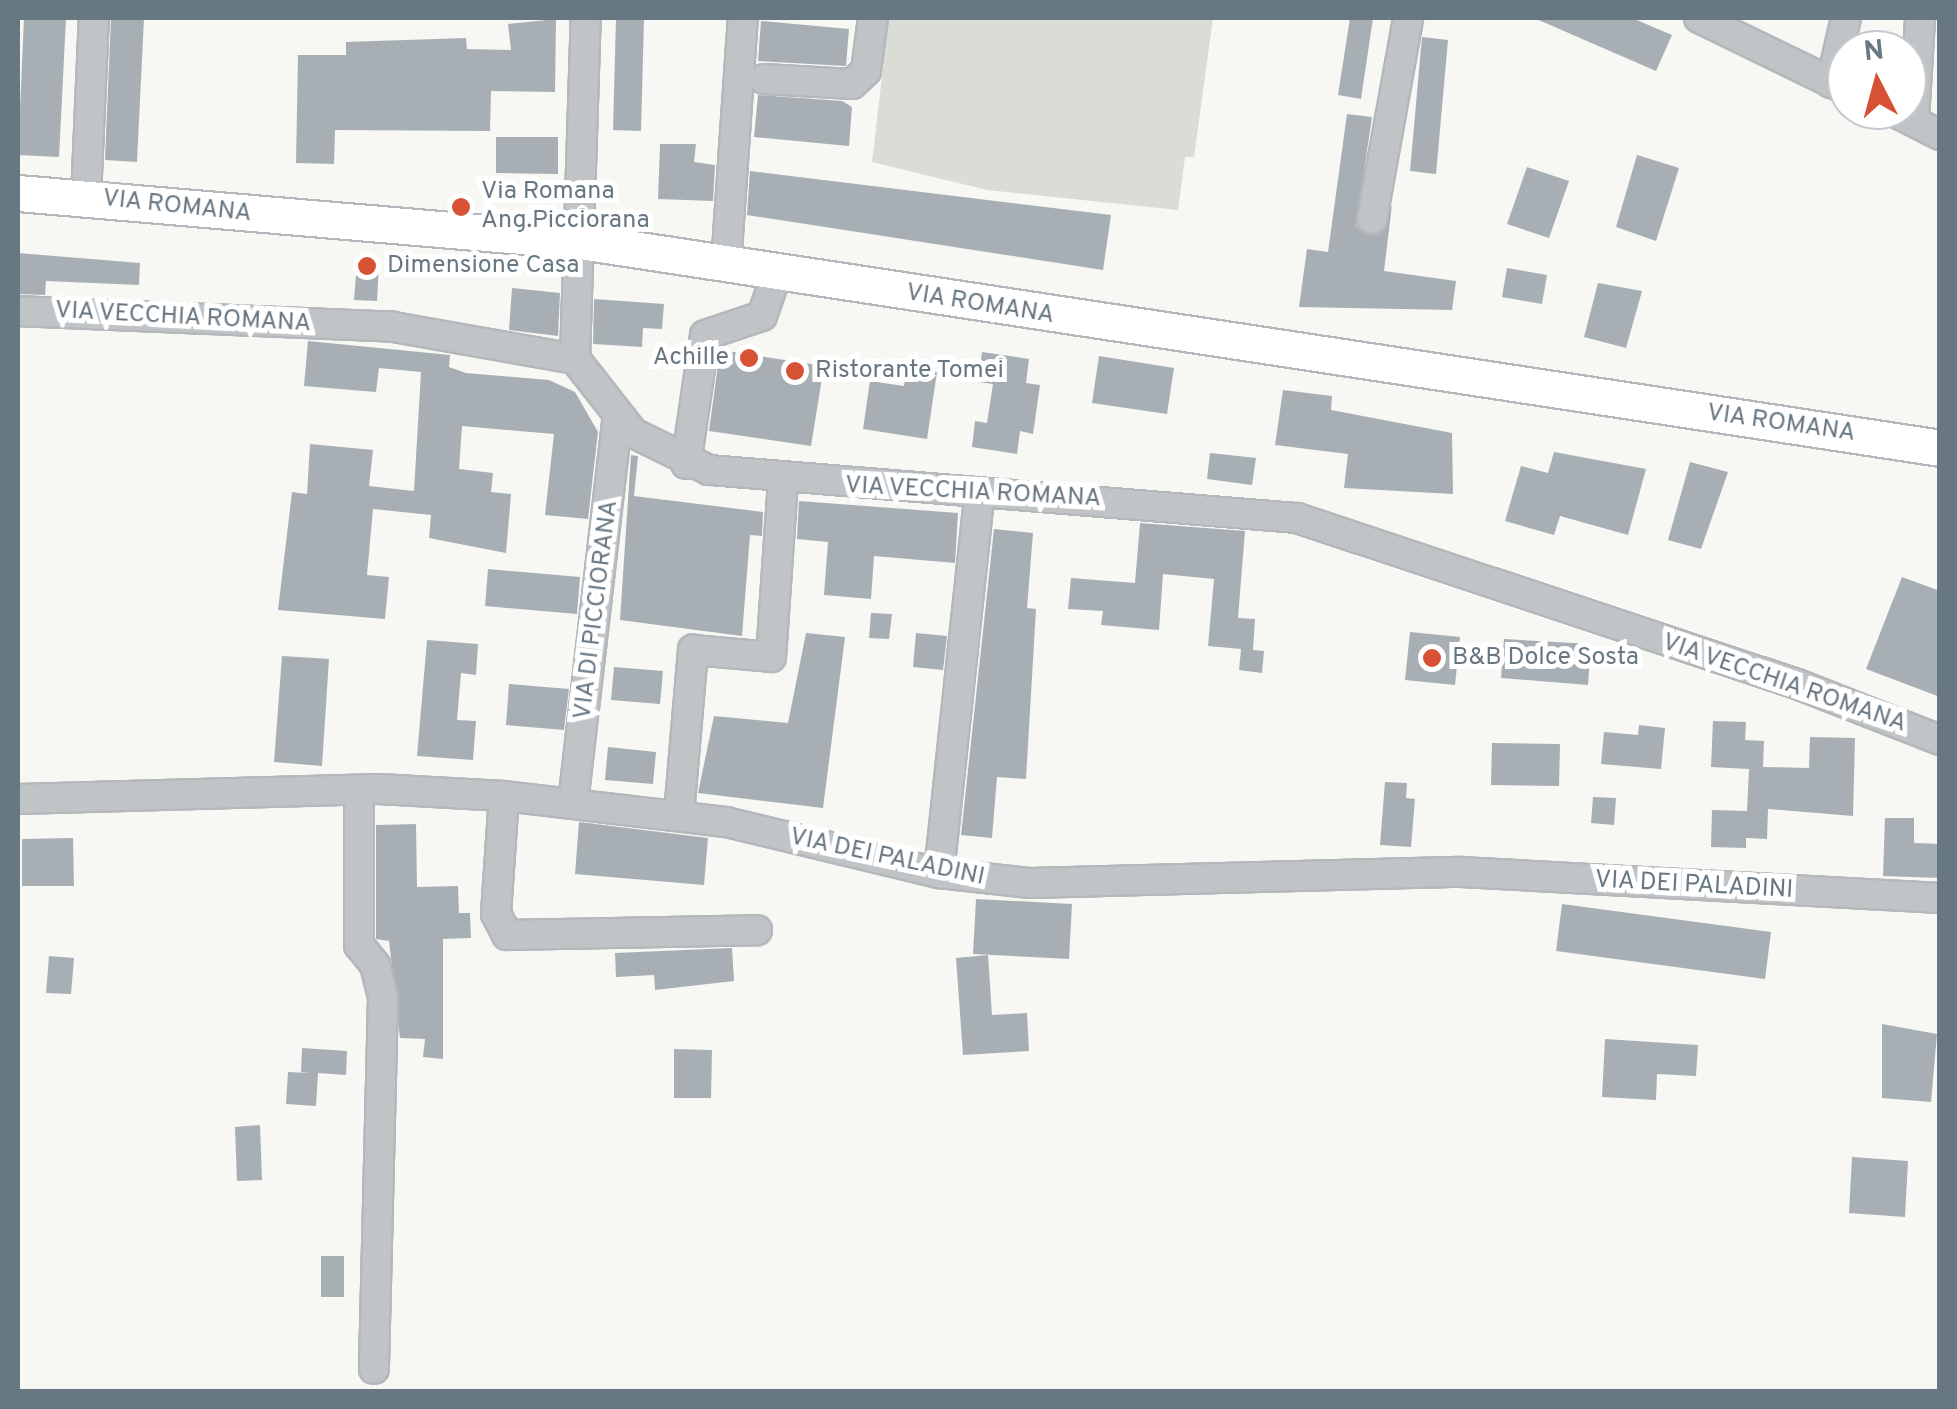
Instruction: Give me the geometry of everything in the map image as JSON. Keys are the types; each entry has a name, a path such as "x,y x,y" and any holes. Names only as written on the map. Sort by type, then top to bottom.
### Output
{"main road":[{"name":"VIA ROMANA","path":"18,193 580,242 1940,448"}],"street":[{"path":"86,198 94,18"},
{"path":"575,360 586,18"},
{"path":"726,265 744,18"},
{"path":"764,79 852,84 866,71 873,18"},
{"path":"1372,219 1408,18"},
{"path":"1708,20 1827,81"},
{"path":"686,464 705,335 762,316 777,273"},
{"name":"VIA VECCHIA ROMANA","path":"18,310 394,327 575,360 618,417 686,464 784,482 980,492 1297,518 1797,684 1940,740"},
{"name":"VIA DI PICCIORANA","path":"573,803 618,417"},
{"path":"679,814 693,650 772,657 784,482"},
{"path":"940,873 980,492"},
{"path":"358,790 358,945 383,980 374,1369"},
{"name":"VIA DEI PALADINI","path":"18,799 358,790 504,796 679,814 940,873 1111,883 1461,872 1940,898"},
{"path":"504,796 496,914 507,934 757,930"}],"shaded area":[{"path":"889,18 1213,18 1194,157 1185,157 1178,210 987,190 872,162"}],"building":[{"path":"24,18 66,18 59,157 18,155"},
{"path":"111,18 144,18 137,162 105,160"},
{"path":"616,18 644,18 641,131 613,130"},
{"path":"1350,18 1373,18 1361,99 1338,95"},
{"path":"1534,18 1632,18 1672,35 1656,71"},
{"path":"556,19 555,92 491,91 490,131 335,130 334,164 296,163 298,55 346,55 346,42 466,38 467,49 511,50 508,24"},
{"path":"761,21 849,29 846,66 758,61"},
{"path":"1422,37 1448,40 1436,174 1410,171"},
{"path":"758,95 842,101 852,107 849,146 754,137"},
{"path":"1347,114 1372,117 1356,226 1379,235 1392,205 1384,271 1456,281 1452,310 1299,307 1307,249 1328,252"},
{"path":"496,137 558,137 558,174 496,173"},
{"path":"660,144 696,144 694,162 715,165 713,201 658,199"},
{"path":"1637,155 1679,168 1656,241 1616,227"},
{"path":"1527,167 1569,181 1549,238 1507,224"},
{"path":"750,171 1111,215 1103,270 747,215"},
{"path":"18,253 140,263 139,285 46,281 45,295 18,294"},
{"path":"357,261 379,262 377,301 354,300"},
{"path":"1507,268 1547,275 1542,304 1502,297"},
{"path":"1598,283 1642,291 1626,348 1584,337"},
{"path":"512,288 560,293 558,336 509,330"},
{"path":"594,299 664,304 662,329 643,328 642,347 593,344"},
{"path":"308,341 450,355 449,367 466,373 549,380 575,392 598,432 588,519 545,515 554,434 462,426 459,469 493,473 491,492 511,494 506,553 429,538 431,515 373,509 367,575 389,577 385,619 278,610 292,492 307,494 310,444 373,450 369,486 414,491 421,372 379,368 376,392 304,386"},
{"path":"720,350 824,366 811,446 709,431"},
{"path":"982,352 1029,359 1026,383 1040,385 1033,434 1020,431 1017,454 972,447 975,421 987,423 993,384 978,382"},
{"path":"1099,356 1174,368 1167,414 1092,403"},
{"path":"907,367 937,372 927,439 863,429 870,381 904,386"},
{"path":"1283,390 1332,396 1331,410 1452,433 1453,494 1344,488 1348,454 1275,445"},
{"path":"1554,452 1646,469 1628,535 1560,516 1554,535 1505,521 1521,466 1548,473"},
{"path":"1210,453 1256,458 1252,485 1207,479"},
{"path":"631,455 638,456 634,496 763,512 762,536 750,535 742,636 620,620"},
{"path":"1690,462 1728,472 1701,549 1668,540"},
{"path":"799,501 958,513 955,563 874,556 871,599 824,595 828,542 797,539"},
{"path":"1140,523 1245,531 1238,618 1255,619 1253,650 1264,651 1262,673 1239,670 1241,649 1208,646 1214,579 1163,574 1159,630 1101,625 1103,611 1068,609 1071,578 1135,583"},
{"path":"994,529 1033,533 1027,608 1036,609 1026,779 997,777 992,838 961,835"},
{"path":"488,569 580,577 577,614 485,606"},
{"path":"1902,577 1940,591 1940,697 1866,669"},
{"path":"871,613 892,614 889,639 869,638"},
{"name":"B&B Dolce Sosta","path":"1410,632 1460,637 1455,685 1405,680"},
{"path":"806,633 845,637 823,808 698,793 714,716 788,723"},
{"path":"916,633 947,636 943,670 913,667"},
{"path":"1504,639 1591,644 1588,685 1501,678"},
{"path":"427,640 478,644 476,675 461,673 457,720 476,721 473,760 417,756"},
{"path":"282,656 329,659 322,766 274,762"},
{"path":"614,667 663,671 660,704 611,700"},
{"path":"509,684 569,689 564,730 506,725"},
{"path":"1713,721 1746,722 1745,740 1764,741 1763,767 1809,768 1810,737 1855,738 1853,816 1768,809 1767,839 1746,838 1746,848 1711,847 1712,810 1747,811 1749,769 1711,767"},
{"path":"1639,725 1665,728 1661,769 1601,764 1604,732 1638,735"},
{"path":"1492,743 1560,744 1559,786 1491,785"},
{"path":"608,747 656,752 653,784 605,780"},
{"path":"1385,782 1407,783 1406,798 1415,799 1411,847 1380,845"},
{"path":"1593,797 1616,798 1614,825 1591,823"},
{"path":"1885,818 1914,818 1914,843 1940,844 1940,878 1883,876"},
{"path":"579,822 708,838 704,885 575,874"},
{"path":"416,824 417,887 458,886 459,913 470,913 471,938 443,939 443,1059 423,1057 425,1039 400,1038 389,941 376,939 376,825"},
{"path":"73,838 74,886 22,886 22,839"},
{"path":"976,899 1072,904 1069,959 973,954"},
{"path":"1562,904 1771,932 1765,979 1556,951"},
{"path":"732,948 734,981 655,990 654,975 616,977 615,953"},
{"path":"988,955 992,1015 1027,1013 1029,1051 963,1055 956,958"},
{"path":"49,956 74,958 71,994 46,993"},
{"path":"1882,1024 1937,1034 1931,1102 1882,1098"},
{"path":"1605,1039 1698,1045 1696,1076 1657,1074 1656,1100 1602,1097"},
{"path":"302,1048 347,1051 346,1075 318,1073 316,1106 286,1104 288,1072 310,1073 301,1072"},
{"path":"674,1049 712,1050 711,1098 674,1098"},
{"path":"260,1125 262,1180 237,1181 235,1127"},
{"path":"1852,1157 1908,1161 1905,1217 1849,1213"},
{"path":"321,1256 344,1256 344,1297 321,1297"}],"place":[{"name":"Via Romana Ang.Picciorana","path":"461,207"},
{"name":"Dimensione Casa","path":"367,266"},
{"name":"Achille","path":"749,358"},
{"name":"Ristorante Tomei","path":"795,371"},
{"name":"B&B Dolce Sosta","path":"1432,658"}]}
